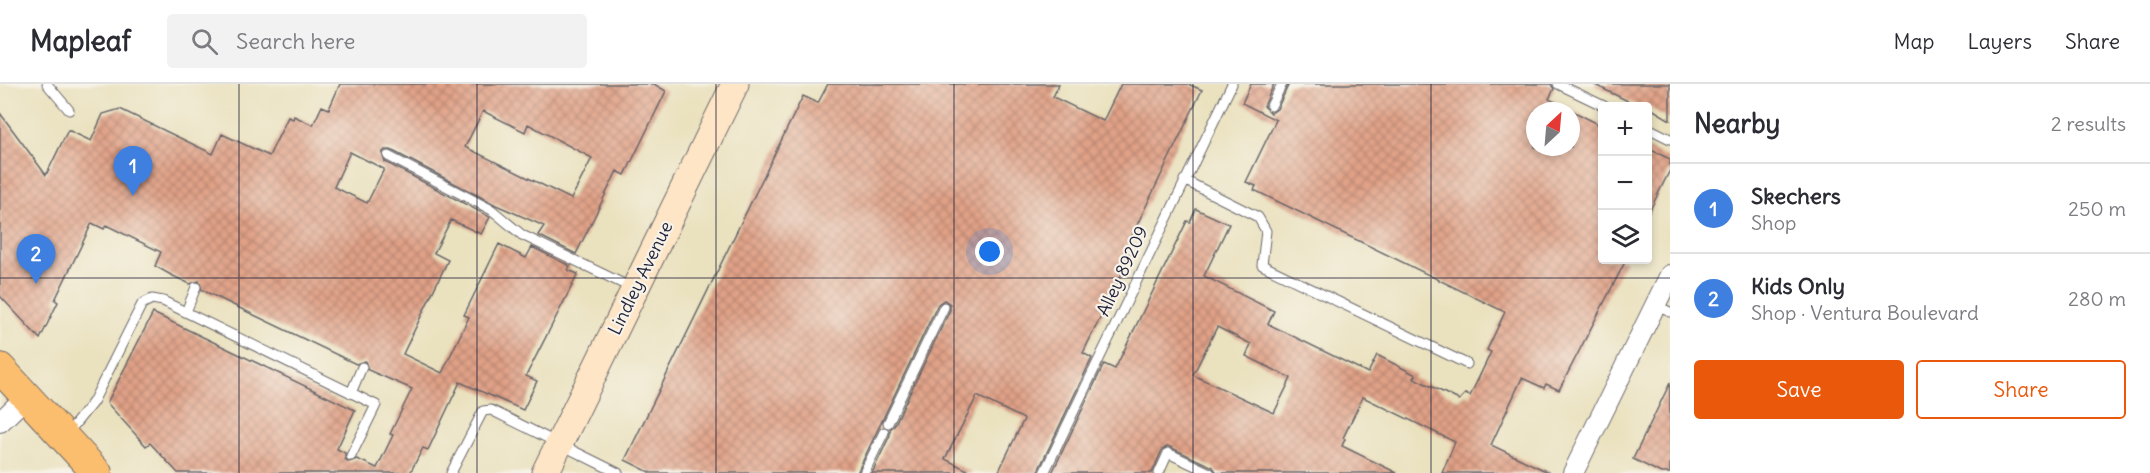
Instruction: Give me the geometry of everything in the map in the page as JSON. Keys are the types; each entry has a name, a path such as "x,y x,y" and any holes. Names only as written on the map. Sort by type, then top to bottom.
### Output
{"main road":[{"name":"Lindley Avenue","path":"545,473 735,84"},
{"path":"0,368 97,473"}],"street":[{"path":"1573,473 1663,308 1670,275"},
{"path":"0,422 26,397"}],"lane":[{"path":"46,84 69,110"},
{"name":"Alley 89209","path":"1044,473 1232,84"},
{"path":"1271,106 1281,84"},
{"path":"1558,84 1598,103"},
{"path":"1652,130 1670,139"},
{"path":"388,156 492,210 522,235 634,289"},
{"path":"1184,180 1257,217 1266,231 1262,265 1467,364"},
{"path":"186,312 196,287"},
{"path":"64,438 93,402 142,304 152,299 163,301 376,405 351,456"},
{"path":"864,473 944,307"},
{"path":"351,393 362,367"},
{"path":"451,473 483,411 491,410 618,473"},
{"path":"1159,473 1168,453 1210,473"}],"building":[{"path":"340,84 654,84 666,91 625,175 617,171 576,254 538,235 544,226 496,205 391,150 385,150 382,153 385,162 490,217 481,234 451,220 434,253 448,260 403,354 442,373 469,317 464,315 499,244 526,258 532,247 570,266 568,270 578,274 526,376 537,381 523,410 460,382 428,450 423,448 410,473 178,473 150,443 146,446 107,403 153,313 355,410 337,449 345,453 345,459 349,462 357,459 377,468 393,435 390,434 412,389 368,370 365,361 356,364 202,290 199,281 190,284 171,275 155,266 161,252 106,225 104,229 92,223 55,300 58,302 40,339 0,296 0,113 46,175 68,130 91,141 103,114 120,109 213,154 222,134 269,156 288,117 293,119 294,116 313,125 322,106 329,109","holes":["483,111 525,132 528,124 592,158 571,199 465,147","350,152 384,169 367,203 334,187"]},
{"path":"828,84 1059,84 1053,97 1103,121 1121,84 1188,84 1202,90 1124,252 1131,255 1083,353 1092,358 1037,473 998,473 1024,419 977,396 945,459 973,473 872,473 890,435 890,429 894,426 950,310 950,304 944,300 938,304 857,473 651,473 625,460 803,96 818,103"},
{"path":"1251,84 1274,84 1264,106 1271,113 1277,109 1289,84 1551,84 1554,89 1549,99 1555,102 1526,102 1526,156 1580,156 1580,115 1598,124 1598,264 1624,264 1559,390 1546,384 1544,388 1522,378 1491,445 1550,473 1442,473 1455,442 1363,397 1343,438 1345,439 1342,446 1397,473 1217,473 1213,467 1168,446 1162,450 1152,473 1052,473 1104,364 1115,369 1187,221 1190,222 1196,209 1229,224 1204,276 1274,311 1268,324 1368,373 1377,355 1416,375 1414,378 1459,400 1465,394 1470,396 1491,352 1487,350 1505,312 1254,190 1256,186 1246,182 1276,120 1242,103","holes":["1217,327 1251,344 1246,356 1291,378 1274,413 1193,375"]},
{"path":"1593,84 1670,84 1670,120 1652,109 1652,102 1630,102"},
{"path":"1652,150 1670,159 1670,170 1652,206"},
{"path":"1670,383 1670,473 1661,473 1633,459"}],"place":[{"name":"Skechers","path":"133,196"},
{"name":"Kids Only","path":"36,284"}]}
